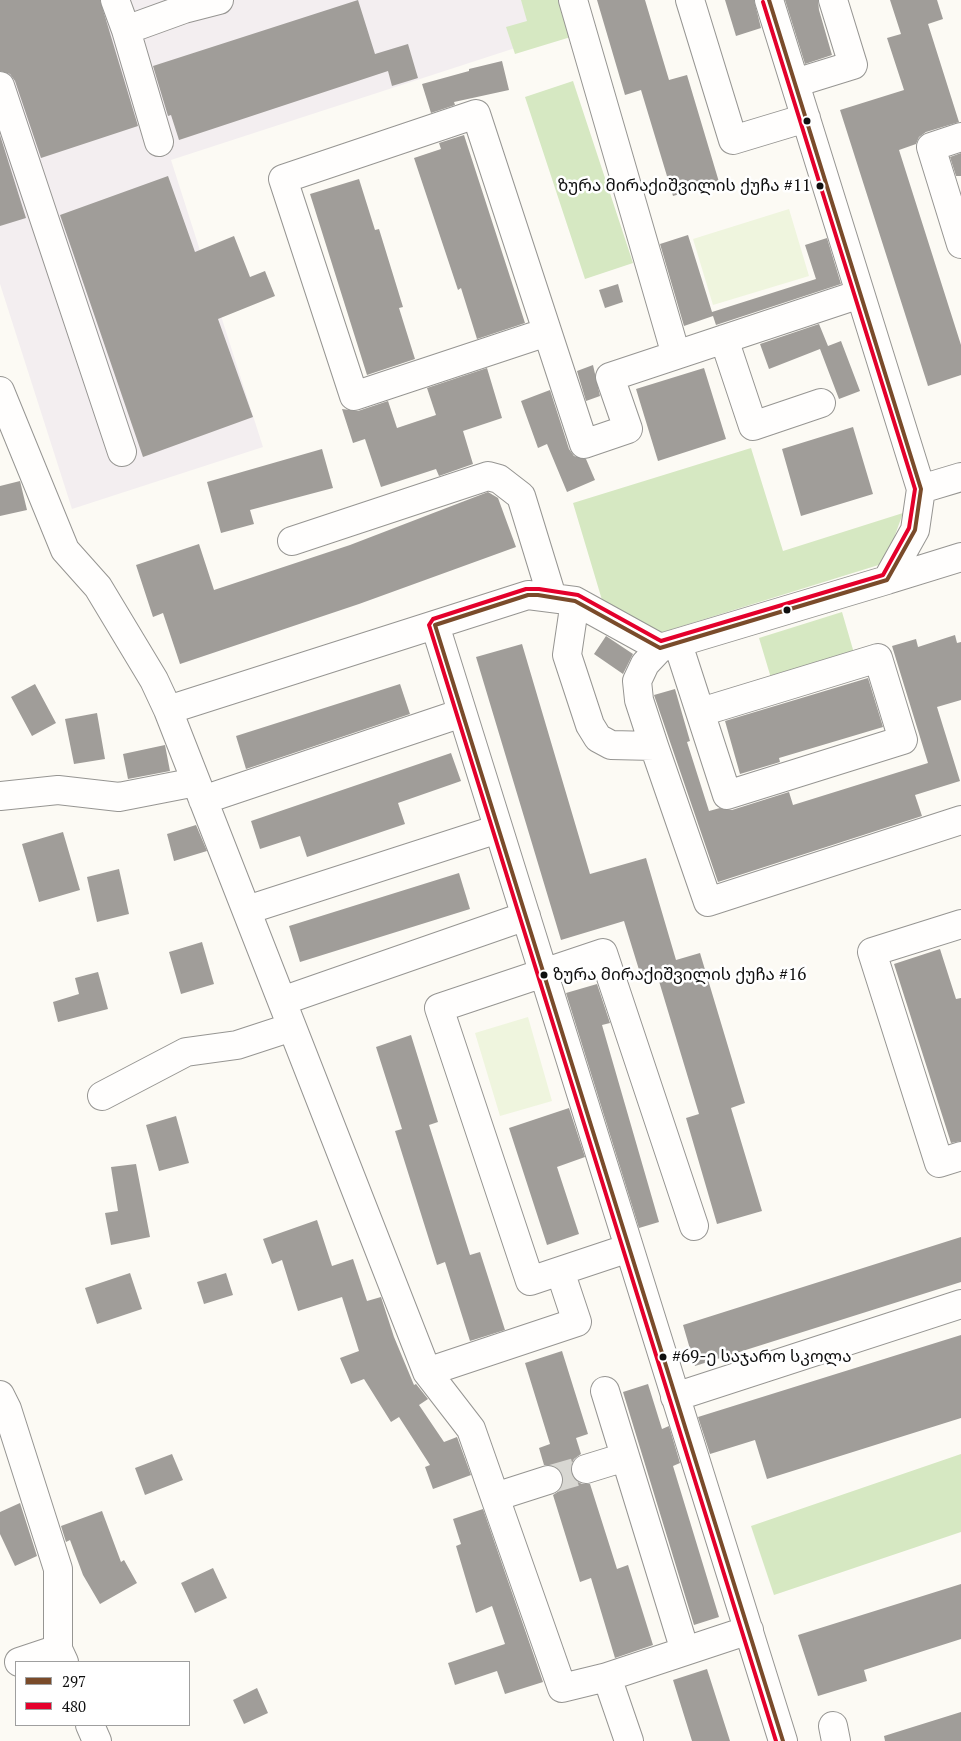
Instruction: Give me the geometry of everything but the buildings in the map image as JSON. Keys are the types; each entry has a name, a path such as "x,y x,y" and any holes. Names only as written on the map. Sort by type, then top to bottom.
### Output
{"street":[{"path":"115,0 126,30 159,142"},
{"path":"126,30 182,5 219,0"},
{"path":"573,0 676,355"},
{"path":"690,0 733,140 806,118"},
{"path":"769,0 921,489 915,530 887,580"},
{"path":"795,83 852,65 833,0"},
{"path":"0,86 122,452"},
{"path":"547,332 354,396 282,179 476,114 584,444 628,429 610,377 860,294"},
{"path":"961,137 931,147 961,244"},
{"path":"724,339 753,426 821,403"},
{"path":"0,391 65,550 98,588 154,680 168,710 428,1372 471,1429 562,1688 607,1677 749,1630"},
{"path":"292,541 488,476 499,479 521,496 564,599 567,655 590,725 598,738 611,745 654,746"},
{"path":"921,489 961,477"},
{"path":"961,557 669,646 645,664 638,681 639,700 708,902 961,820"},
{"path":"168,710 528,595 564,599 669,646 701,712 727,795 903,740 878,658 701,712"},
{"path":"435,625 783,1741"},
{"path":"0,796 58,790 119,797 200,791 462,713"},
{"path":"247,910 498,829"},
{"path":"282,1001 526,916"},
{"path":"961,924 872,952 940,1163 961,1156"},
{"path":"629,1248 530,1281 439,1008 604,953 694,1226"},
{"path":"102,1096 186,1052 237,1045 292,1026"},
{"path":"428,1372 577,1322 560,1271"},
{"path":"676,1397 961,1304"},
{"path":"604,1391 685,1651"},
{"path":"0,1395 7,1410 58,1568 61,1656 30,1661"},
{"path":"586,1469 625,1456"},
{"path":"495,1497 548,1480"},
{"path":"0,1669 15,1664"},
{"path":"607,1677 628,1741"},
{"path":"90,1726 97,1741"}],"shaded area":[{"path":"0,0 538,0 549,37 171,160 263,447 72,509 0,284"}],"green space":[{"path":"521,0 563,0 574,36 515,54 506,27 527,21"},
{"path":"573,81 633,263 585,279 525,97"},
{"path":"789,209 809,276 713,305 693,239"},
{"path":"751,448 783,551 903,513 885,563 650,636 602,600 573,503"},
{"path":"842,612 854,653 771,678 759,638"},
{"path":"528,1017 552,1101 500,1116 475,1033"},
{"path":"961,1454 961,1532 774,1595 751,1526"}],"tunnel":[{"path":"548,1480 586,1469"}],"transit line":[{"name":"297","path":"769,0 921,489 915,530 887,580 660,648 575,601 538,595 528,595 435,625 783,1741"},
{"name":"480","path":"763,2 915,489 909,528 883,575 661,641 578,595 539,589 526,589 433,619 429,625 776,1741"}],"place":[{"name":"ზურა მირაქიშვილის ქუჩა #11","path":"820,186"},
{"name":"ზურა მირაქიშვილის ქუჩა #16","path":"544,975"},
{"name":"#69-ე საჯარო სკოლა","path":"663,1357"}]}
